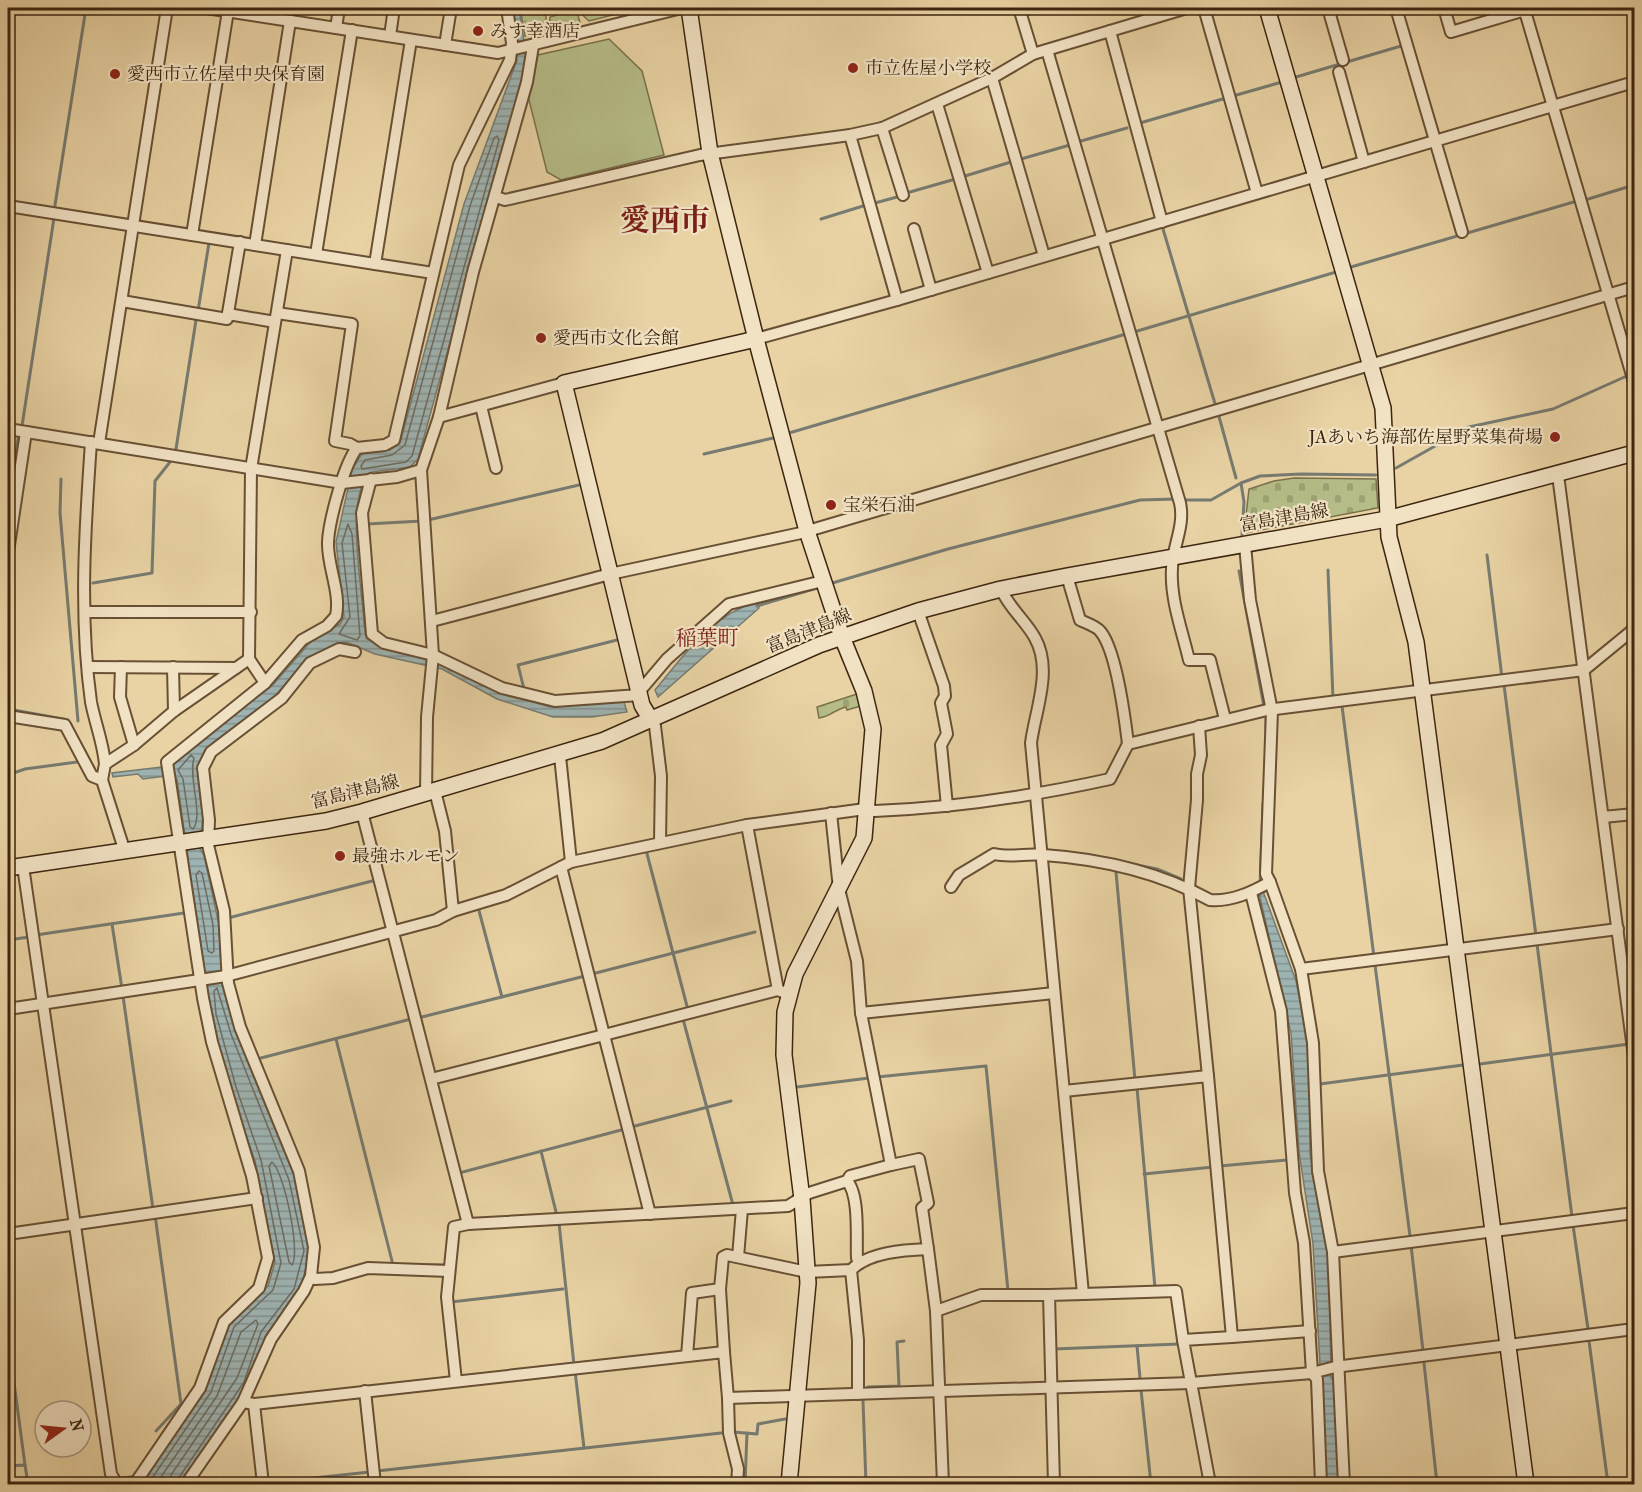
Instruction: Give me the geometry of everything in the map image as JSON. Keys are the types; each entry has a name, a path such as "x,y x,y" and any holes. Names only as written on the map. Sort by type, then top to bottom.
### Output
{"street":[{"path":"8,17 9,8"},
{"path":"124,849 102,780 105,764 103,743 92,703 82,577 95,442 122,300 167,8"},
{"path":"210,8 498,53 522,49 682,8"},
{"path":"255,245 286,20 284,8"},
{"path":"336,28 339,8"},
{"path":"390,36 394,8"},
{"path":"445,45 451,8"},
{"path":"453,911 445,831 431,793 427,717 433,660 432,621 421,470 439,417 473,272 496,197 526,82 522,49 507,8"},
{"path":"430,1079 783,992 795,974 864,838 873,729 864,691 842,637 807,531 756,339 710,153 689,8"},
{"path":"1019,8 1034,54"},
{"path":"496,197 505,200 710,153 850,135 882,128 992,78 1034,54 1110,31 1166,10 1187,8"},
{"path":"1204,8 1257,193"},
{"path":"1267,8 1371,364 1385,427 1387,519 1394,566 1416,642 1526,1485"},
{"path":"1328,8 1343,60"},
{"path":"1396,8 1462,232"},
{"path":"1444,8 1451,32 1525,9 1635,382"},
{"path":"192,235 228,11"},
{"path":"316,254 352,30"},
{"path":"1110,31 1162,222"},
{"path":"375,264 411,40"},
{"path":"228,315 352,324 335,441 357,448 386,445 394,440 459,165 508,66 522,49"},
{"path":"1047,50 1179,499 1183,518 1173,558 1172,591 1189,660 1210,660 1225,719"},
{"path":"1339,72 1364,162"},
{"path":"992,78 1044,256"},
{"path":"439,417 564,382 756,339 897,300 1635,82"},
{"path":"937,104 988,273"},
{"path":"882,128 903,195"},
{"path":"850,135 897,300"},
{"path":"8,206 433,273"},
{"path":"914,230 931,290"},
{"path":"122,300 227,319 240,242"},
{"path":"265,683 249,659 251,469 287,250"},
{"path":"432,621 610,574 753,545 807,531 1635,287"},
{"path":"564,382 639,694 655,726 661,776 660,842"},
{"path":"481,406 496,468"},
{"path":"8,429 345,482 409,475 421,470"},
{"path":"8,552 26,432"},
{"path":"122,1485 136,1483 200,1388 224,1322 232,1311 249,1299 262,1280 268,1258 257,1198 213,1042 167,764 265,683 302,640 327,626 336,616 328,542 351,456 357,448"},
{"name":"富島津島線","path":"15,867 124,849 326,821 362,812 560,756 651,720 842,637 918,611 1000,589 1387,519 1635,453"},
{"path":"1558,475 1635,1058"},
{"path":"369,479 362,513 369,629 372,634 384,643 502,688 555,701 639,694 667,659 729,604 824,584"},
{"path":"1245,545 1250,600 1272,711 1266,874 1301,969 1313,1043 1318,1171 1333,1251 1344,1485"},
{"path":"8,1009 227,975 436,920 453,911 506,895 566,864 660,842 747,825 831,813 865,809 875,811 938,809 1035,794 1110,779 1128,744 1124,705 1108,648 1100,631 1080,620 1067,576"},
{"path":"1000,589 1036,639 1042,662 1040,702 1031,743 1083,1294"},
{"path":"918,611 944,686 945,696 941,703 947,734 941,744 947,806"},
{"path":"85,612 251,612"},
{"path":"1128,744 1225,719 1272,711 1584,670 1635,629"},
{"path":"186,1485 249,1403 271,1339 304,1291 311,1276 314,1247 299,1171 240,1026 227,975 224,911 206,838 203,768 211,752 282,698 310,663 339,648 355,652"},
{"path":"105,764 134,746 174,711 249,659"},
{"path":"89,667 236,668"},
{"path":"121,667 120,697 134,746"},
{"path":"172,667 174,711"},
{"path":"8,716 65,725 92,776 102,780"},
{"path":"1200,726 1201,755 1197,774 1189,888 1232,1337"},
{"path":"560,756 566,864 604,1035 650,1214"},
{"path":"362,812 468,1224"},
{"path":"831,813 839,889 857,961 861,1013 891,1165"},
{"path":"1603,817 1635,814"},
{"path":"747,825 783,992 784,1055 802,1199 807,1272 804,1329 789,1485"},
{"path":"951,887 959,875 994,854 1011,857 1041,854 1110,864 1153,874 1189,888 1210,900 1219,901 1253,891 1269,883"},
{"path":"15,867 43,1003 73,1224 111,1474 117,1485"},
{"path":"1253,891 1281,1011 1295,1193 1304,1243 1310,1331 1317,1379 1321,1485"},
{"path":"1301,969 1456,952 1618,929"},
{"path":"861,1013 1054,993"},
{"path":"1064,1091 1208,1076"},
{"path":"456,1381 447,1297 454,1227 468,1224 650,1214 681,1210 788,1206 809,1193 847,1181 850,1176 919,1159 928,1203 922,1208 936,1311 943,1485"},
{"path":"847,1181 851,1185 856,1209 858,1394"},
{"path":"8,1234 257,1198"},
{"path":"738,1257 742,1209"},
{"path":"1333,1251 1635,1213"},
{"path":"737,1485 738,1469 729,1433 720,1289 723,1257 738,1257 807,1272 855,1266 904,1250 928,1249"},
{"path":"311,1276 315,1279 333,1278 368,1268 449,1271"},
{"path":"687,1356 693,1293 720,1289"},
{"path":"936,1311 981,1295 1176,1290 1210,1485"},
{"path":"1049,1295 1054,1485"},
{"path":"728,1398 1191,1383 1316,1372 1337,1367 1635,1329"},
{"path":"1183,1340 1310,1331"},
{"path":"249,1403 724,1352"},
{"path":"365,1391 375,1485"},
{"path":"249,1403 263,1485"}],"green space":[{"path":"520,8 535,8 546,16 546,28 543,32 525,36"},
{"path":"575,8 623,8 625,12 589,21"},
{"path":"570,11 578,15 580,23 553,30 549,27 550,17"},
{"path":"609,39 642,71 664,155 561,180 547,172 528,96 538,55"},
{"path":"1294,478 1376,479 1378,508 1244,533 1249,489 1274,481"},
{"path":"860,693 864,705 847,710 846,707 842,708 819,718 817,707"}],"water":[{"path":"512,8 519,8 527,61 418,459 410,467 372,472 363,483 358,499 357,543 366,638 378,646 443,663 496,691 550,707 624,702 627,712 592,717 553,717 497,699 442,669 375,654 346,642 337,643 307,659 274,697 211,744 203,755 198,775 203,815 200,849 204,855 219,925 221,967 236,1032 295,1178 310,1250 300,1292 266,1335 249,1384 181,1484 142,1484 205,1389 229,1324 268,1286 275,1262 255,1161 230,1089 210,1015 177,779 173,775 143,779 138,774 113,777 112,773 162,767 177,762 179,756 272,686 312,640 340,624 344,617 336,542 352,470 361,455 369,451 390,450 400,443 464,204 517,60"},
{"path":"758,601 759,608 658,697 655,690 700,637 726,616"},
{"path":"1260,883 1296,981 1309,1047 1310,1154 1329,1263 1331,1378 1334,1380 1338,1484 1327,1484 1313,1244 1299,1152 1291,1033 1257,884"}],"waterway":[{"path":"55,205 86,8"},
{"path":"1296,77 1401,46"},
{"path":"1233,96 1282,82"},
{"path":"1140,123 1226,98"},
{"path":"1081,141 1127,128"},
{"path":"1021,159 1070,145"},
{"path":"965,176 1011,162"},
{"path":"910,192 952,180"},
{"path":"1585,200 1634,185"},
{"path":"875,203 897,197"},
{"path":"1351,267 1577,201"},
{"path":"821,219 863,206"},
{"path":"22,426 54,218"},
{"path":"1163,229 1216,407"},
{"path":"198,311 209,243"},
{"path":"1134,332 1336,272"},
{"path":"176,449 196,320"},
{"path":"789,433 1126,334"},
{"path":"1396,468 1469,427 1553,409 1629,375"},
{"path":"1218,413 1236,478"},
{"path":"704,454 773,438"},
{"path":"8,509 18,439"},
{"path":"93,583 152,573 155,481 170,462"},
{"path":"1183,500 1211,500 1241,483 1260,476 1376,475"},
{"path":"61,479 60,513 78,721"},
{"path":"1241,483 1244,502 1242,535"},
{"path":"428,520 579,485"},
{"path":"829,584 948,549 1140,500 1176,499"},
{"path":"367,524 422,521"},
{"path":"1487,555 1502,678"},
{"path":"1328,570 1333,699"},
{"path":"1239,571 1264,707"},
{"path":"757,606 817,588"},
{"path":"524,689 518,665 617,640"},
{"path":"1504,685 1536,936"},
{"path":"1342,706 1374,957"},
{"path":"8,709 68,720 95,770"},
{"path":"1266,717 1266,730"},
{"path":"8,775 25,769 77,762"},
{"path":"1260,886 1263,803"},
{"path":"646,850 688,1010"},
{"path":"1082,854 1099,857"},
{"path":"1132,864 1157,869 1181,879"},
{"path":"1116,872 1135,1080"},
{"path":"228,918 376,880"},
{"path":"478,907 502,997"},
{"path":"36,935 184,913"},
{"path":"112,924 122,989"},
{"path":"592,974 755,932"},
{"path":"8,940 29,937"},
{"path":"1537,944 1572,1217"},
{"path":"1375,965 1410,1236"},
{"path":"418,1018 585,976"},
{"path":"123,996 153,1209"},
{"path":"261,1058 411,1019"},
{"path":"683,1019 733,1205"},
{"path":"336,1039 393,1265"},
{"path":"1480,1064 1629,1044"},
{"path":"1320,1084 1463,1065"},
{"path":"877,1077 986,1066 1008,1291"},
{"path":"797,1087 869,1078"},
{"path":"1137,1088 1155,1288"},
{"path":"631,1127 731,1101"},
{"path":"459,1173 625,1129"},
{"path":"541,1151 557,1216"},
{"path":"1220,1166 1287,1160"},
{"path":"1144,1174 1213,1167"},
{"path":"155,1215 181,1404 156,1431"},
{"path":"559,1223 574,1365"},
{"path":"1573,1225 1588,1329"},
{"path":"1411,1245 1423,1351"},
{"path":"426,1265 445,1265"},
{"path":"451,1302 563,1289"},
{"path":"8,1338 25,1465"},
{"path":"868,1387 899,1386 897,1342 904,1341"},
{"path":"1589,1341 1608,1484"},
{"path":"1054,1349 1179,1344"},
{"path":"1137,1346 1140,1378"},
{"path":"1424,1363 1437,1484"},
{"path":"575,1371 584,1448"},
{"path":"1141,1390 1151,1484"},
{"path":"863,1401 866,1484"},
{"path":"733,1432 757,1434 758,1424 785,1419"},
{"path":"377,1471 721,1433"},
{"path":"745,1484 747,1433"},
{"path":"8,1466 25,1465 28,1484"},
{"path":"266,1483 370,1472"},
{"path":"251,1484 259,1484"}],"place":[{"name":"みす幸酒店","path":"478,31"},
{"name":"市立佐屋小学校","path":"853,68"},
{"name":"愛西市立佐屋中央保育園","path":"115,74"},
{"name":"愛西市文化会館","path":"541,338"},
{"name":"JAあいち海部佐屋野菜集荷場","path":"1555,437"},
{"name":"宝栄石油","path":"831,505"},
{"name":"最強ホルモン","path":"340,856"}],"district":[{"name":"愛西市","path":"665,220"},
{"name":"稲葉町","path":"707,638"}]}
